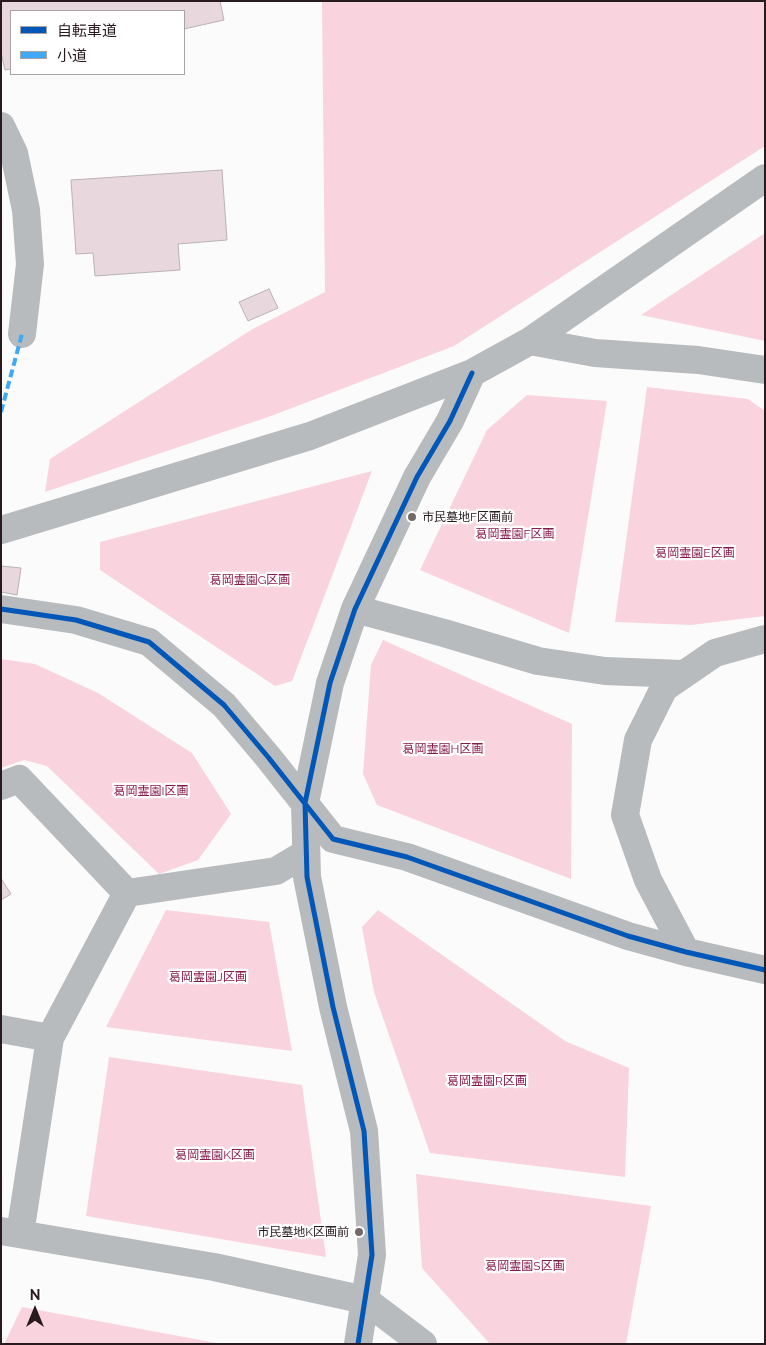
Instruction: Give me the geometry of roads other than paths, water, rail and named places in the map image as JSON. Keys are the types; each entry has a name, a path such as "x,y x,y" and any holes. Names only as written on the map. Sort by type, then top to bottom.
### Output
{"street":[{"path":"1,126 14,153 26,210 30,264 22,334"},
{"path":"1,530 310,436 472,373 530,341 765,178"},
{"path":"530,341 595,353 698,360 765,370"},
{"path":"358,1344 372,1255 364,1131 333,1007 307,877 305,803 330,683 355,609 417,477 450,421 472,373"},
{"path":"1,609 76,620 149,642 224,705 333,839 407,857 628,936 686,952 765,970"},
{"path":"355,609 538,661 605,671 682,674"},
{"path":"686,952 648,880 625,815 638,740 664,688 715,653 765,639"},
{"path":"1,786 19,780 127,893"},
{"path":"127,893 276,870 306,854"},
{"path":"127,893 50,1038 11,1232 103,1249 214,1266 365,1300 422,1344"},
{"path":"1,1028 50,1038"}],"place":[{"name":"市民墓地F区画前","path":"412,517"},
{"name":"市民墓地K区画前","path":"359,1232"}],"park label":[{"name":"葛岡霊園F区画","path":"515,534"},
{"name":"葛岡霊園E区画","path":"695,553"},
{"name":"葛岡霊園G区画","path":"250,580"},
{"name":"葛岡霊園H区画","path":"443,749"},
{"name":"葛岡霊園I区画","path":"151,791"},
{"name":"葛岡霊園J区画","path":"208,977"},
{"name":"葛岡霊園R区画","path":"487,1081"},
{"name":"葛岡霊園K区画","path":"215,1155"},
{"name":"葛岡霊園S区画","path":"525,1266"}]}
